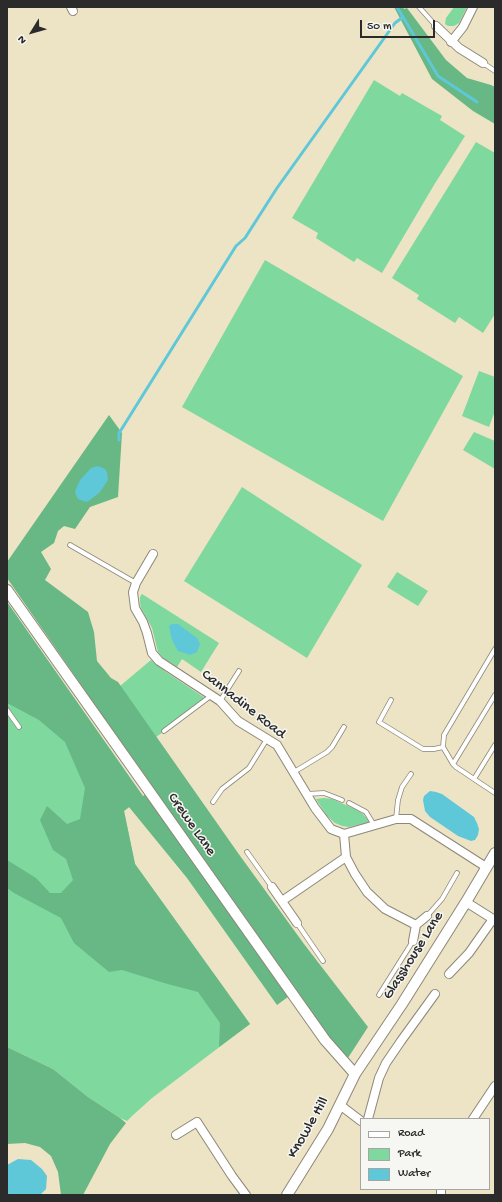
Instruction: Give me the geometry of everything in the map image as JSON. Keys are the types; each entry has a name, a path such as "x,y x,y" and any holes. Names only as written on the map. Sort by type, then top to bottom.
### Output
{"street":[{"path":"451,42 463,27 473,7"},
{"path":"436,26 451,42 482,63"},
{"name":"Cannadine Road","path":"153,554 136,583 133,592 134,608 143,622 152,653 159,661 220,701 238,721 277,745 324,821 331,828 344,834"},
{"name":"Crewe Lane","path":"7,590 321,1035 355,1074"},
{"path":"416,926 385,909 367,892 346,857 344,834 396,819 411,819 486,867"},
{"name":"Glasshouse Lane","path":"355,1074 402,1004 495,853"},
{"path":"282,902 346,857"},
{"path":"272,887 297,923"},
{"path":"450,974 469,953 494,918 466,902"},
{"path":"413,941 416,926 427,916"},
{"path":"368,1118 379,1078 386,1063 435,994"},
{"name":"Knowle Hill","path":"287,1195 328,1130 355,1074"},
{"path":"474,1118 495,1087"},
{"path":"340,1105 360,1120"},
{"path":"176,1135 197,1122 246,1195"}],"lane":[{"path":"419,7 436,26"},
{"path":"482,63 495,71"},
{"path":"70,545 136,583"},
{"path":"495,649 444,735 443,747 452,764 495,792"},
{"path":"220,701 239,671"},
{"path":"164,731 212,695"},
{"path":"452,764 495,695"},
{"path":"391,700 379,722 423,749 443,747"},
{"path":"7,710 19,727"},
{"path":"294,772 327,752 332,747 344,727"},
{"path":"213,802 222,789 249,768 267,738"},
{"path":"474,779 495,745"},
{"path":"396,819 398,800 402,787 411,774"},
{"path":"307,794 324,793 342,800"},
{"path":"349,802 366,812 374,825"},
{"path":"247,852 272,887"},
{"path":"427,916 442,899 457,873"},
{"path":"297,923 323,961"},
{"path":"379,995 413,941"}],"green space":[{"path":"394,7 403,7 404,9 407,8 446,60 467,78 495,87 495,124 473,111 432,79"},
{"path":"454,7 467,7 459,23 454,26 448,26 445,24 446,18"},
{"path":"374,80 400,96 402,93 442,116 440,120 465,136 382,273 357,258 354,262 316,238 318,233 292,218"},
{"path":"476,142 495,153 495,314 483,333 459,317 455,323 417,299 419,295 392,278"},
{"path":"265,260 463,376 383,521 182,407"},
{"path":"479,371 495,377 495,411 489,427 462,416"},
{"path":"109,415 122,433 118,497 90,507 75,529 64,526 58,531 54,543 41,552 51,569 45,580 88,612 94,632 97,661 111,678 118,682 238,853 304,944 368,1027 346,1061 292,994 277,1005 187,878 129,807 124,811 135,864 250,1024 219,1047 220,1023 198,992 122,970 109,972 74,943 61,918 7,888 7,860 36,878 50,893 61,893 73,880 66,859 53,850 40,820 47,806 67,824 80,819 85,788 65,742 39,720 7,703 7,602 143,796 149,792 82,695 86,692 7,578 7,562"},
{"path":"474,432 495,441 495,469 463,450"},
{"path":"242,487 362,565 307,658 184,581"},
{"path":"397,572 428,591 418,606 387,587"},
{"path":"142,594 219,643 201,672 182,659 177,667 162,657 158,652 152,628 141,608 140,597"},
{"path":"7,602 143,797 124,811 135,864 250,1024 152,1098 127,1121 88,1097 53,1069 7,1047"},
{"path":"151,660 166,672 208,700 156,737 120,686"},
{"path":"316,799 332,799 355,809 363,814 370,822 349,827 335,823 327,816"},
{"path":"7,1047 53,1069 88,1097 126,1123 110,1144 83,1195 61,1195 58,1172 51,1156 40,1147 25,1143 7,1144"}],"water":[{"path":"98,466 105,469 108,480 100,492 90,500 86,502 78,499 75,491 80,480 91,468"},
{"path":"172,624 178,624 197,638 200,644 197,652 190,655 178,651 172,640 169,626"},
{"path":"430,791 442,794 474,817 479,829 475,840 471,841 458,836 430,817 425,811 423,800 424,796"},
{"path":"18,1159 31,1160 42,1169 47,1176 46,1189 40,1195 10,1195 7,1193 7,1165"}],"waterway":[{"path":"397,7 438,76 477,102"},
{"path":"119,440 119,433 236,246 245,238 277,188 395,23 403,17"}]}
